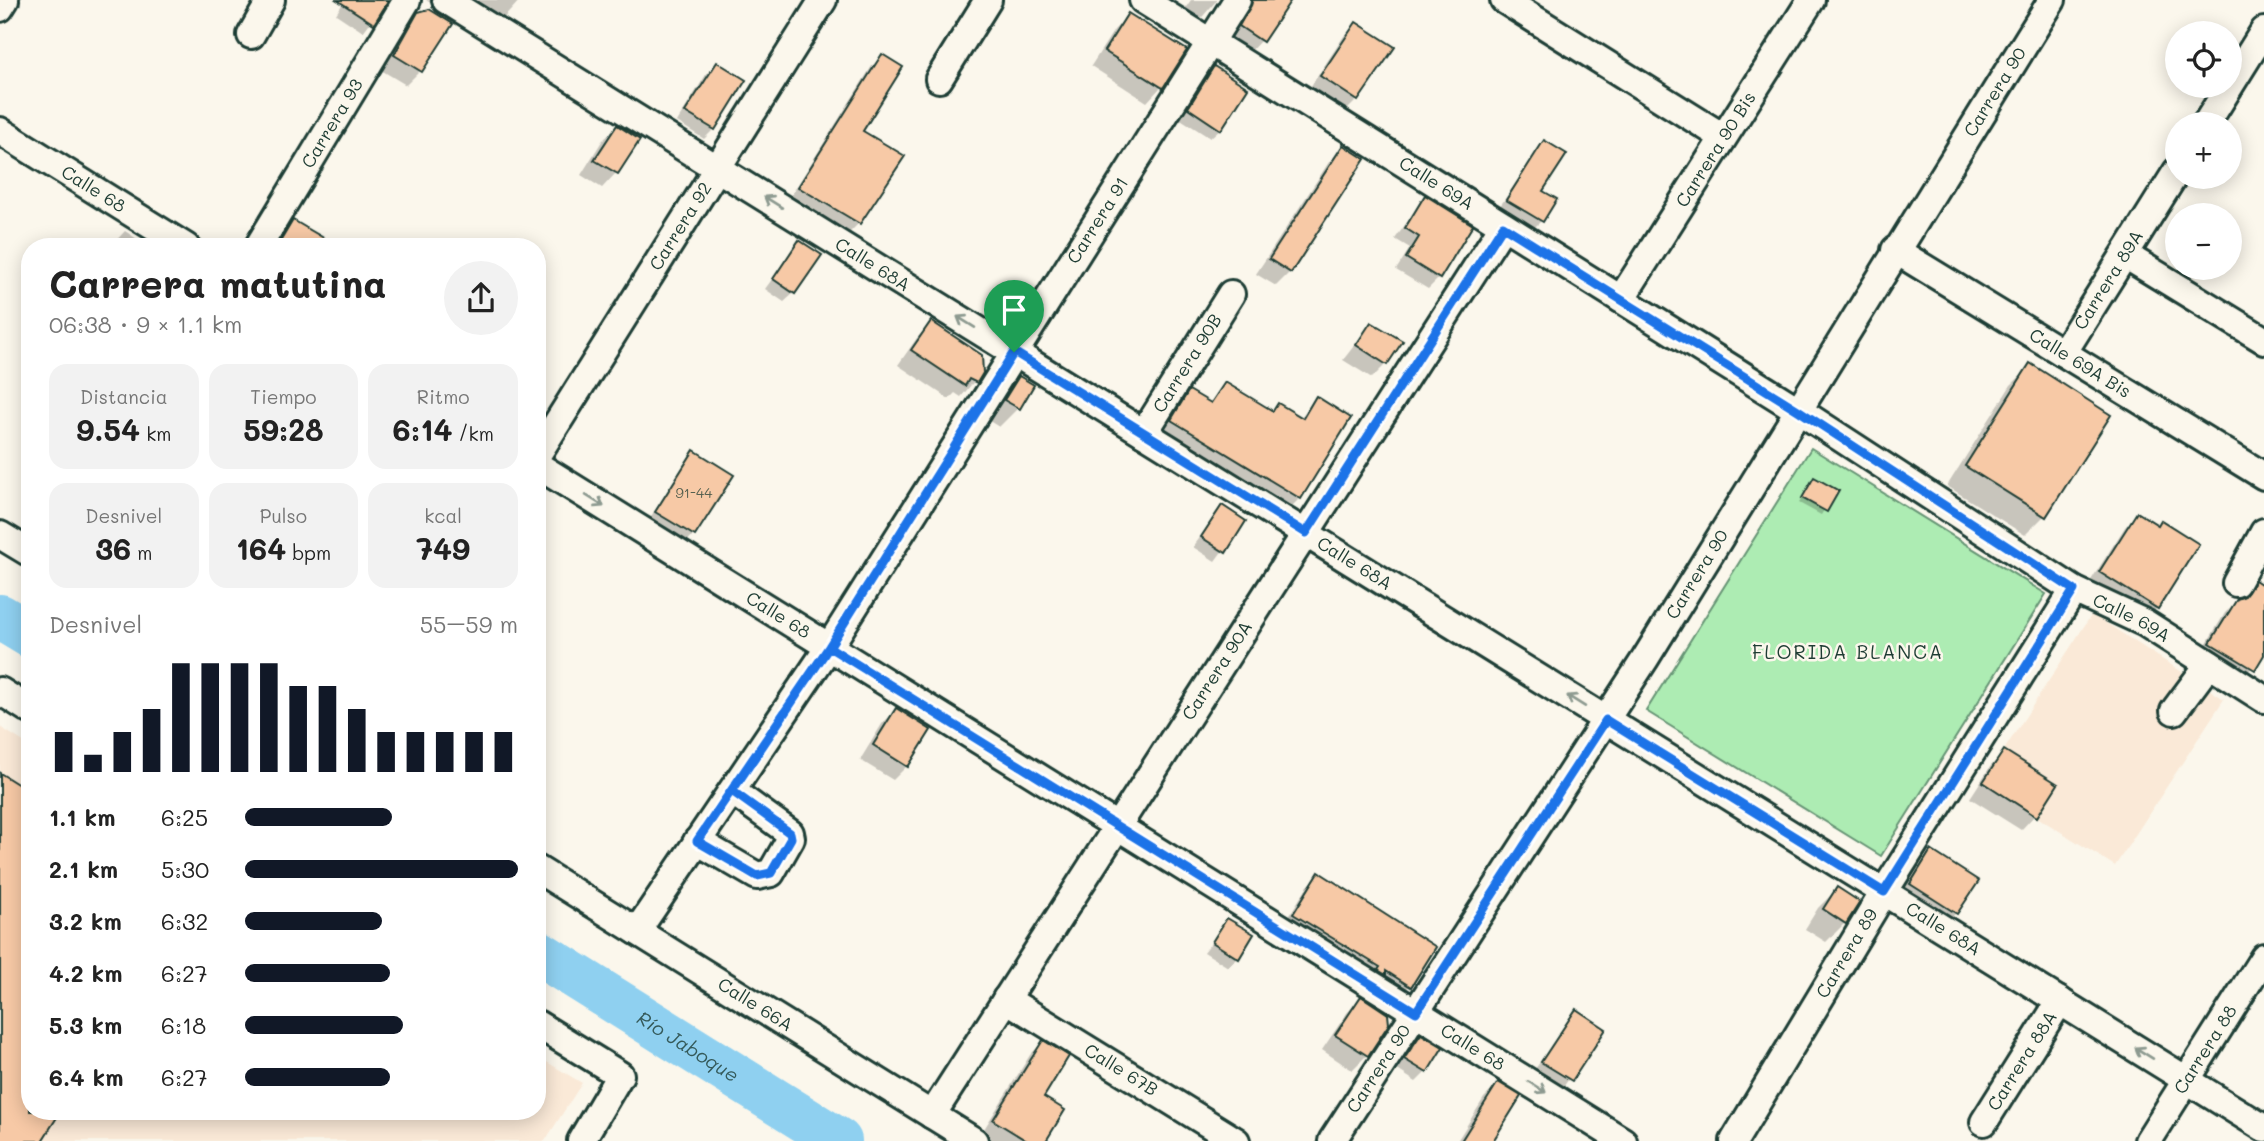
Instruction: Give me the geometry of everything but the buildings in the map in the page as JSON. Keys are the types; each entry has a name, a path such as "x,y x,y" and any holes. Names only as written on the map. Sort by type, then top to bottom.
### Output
{"street":[{"path":"0,8 5,0"},
{"path":"251,35 271,0"},
{"name":"Carrera 93","path":"263,238 407,0"},
{"name":"Calle 68A","path":"446,0 2264,1128"},
{"name":"Carrera 92","path":"546,441 823,0"},
{"path":"939,79 988,0"},
{"name":"Calle 69A","path":"1143,0 1798,410 2074,590 2145,623 2264,699"},
{"name":"Carrera 91","path":"637,931 829,647 1237,0"},
{"path":"1504,0 1723,137"},
{"name":"Carrera 90 Bis","path":"1621,299 1811,0"},
{"name":"Carrera 90","path":"1332,1141 1606,720 2052,0"},
{"path":"2214,112 2263,34"},
{"name":"Calle 68","path":"0,131 172,238"},
{"name":"Carrera 89A","path":"2063,354 2166,189"},
{"name":"Carrera 90A","path":"932,1115 1503,226"},
{"name":"Calle 69A Bis","path":"1895,250 2264,476"},
{"path":"2125,255 2264,340"},
{"name":"Carrera 90B","path":"1144,433 1231,294"},
{"name":"Calle 68","path":"546,471 1623,1141"},
{"path":"2236,583 2264,532"},
{"path":"0,535 21,548"},
{"name":"Carrera 89","path":"1734,1141 1884,892 2074,590"},
{"path":"2174,711 2209,664"},
{"path":"0,691 21,704"},
{"path":"697,841 757,876 771,873 791,838 790,833 732,791"},
{"name":"Calle 66A","path":"546,875 974,1141"},
{"name":"Carrera 88","path":"2148,1141 2264,957"},
{"name":"Calle 67B","path":"1006,999 1236,1141"},
{"name":"Carrera 88A","path":"1984,1122 2060,1001"},
{"path":"546,1030 620,1075 581,1141"}],"shaded area":[{"path":"2092,614 2224,699 2115,866 2037,817 2004,750"},
{"path":"0,727 21,740 21,1120 546,1120 546,1061 582,1083 545,1141 0,1141"}],"green space":[{"path":"1811,448 2046,594 1881,856 1646,711"}],"waterway":[{"name":"Río Jaboque","path":"0,617 21,630"},
{"name":"Río Jaboque","path":"546,958 839,1141"}],"district":[{"name":"FLORIDA BLANCA","path":"1848,652"}],"route":[{"path":"1014,352 829,647 697,841 757,876 768,876 771,873 791,838 790,833 732,791 829,647 1416,1012 1606,720 1884,892 2074,590 1798,410 1503,226 1306,533 1014,352"}]}
